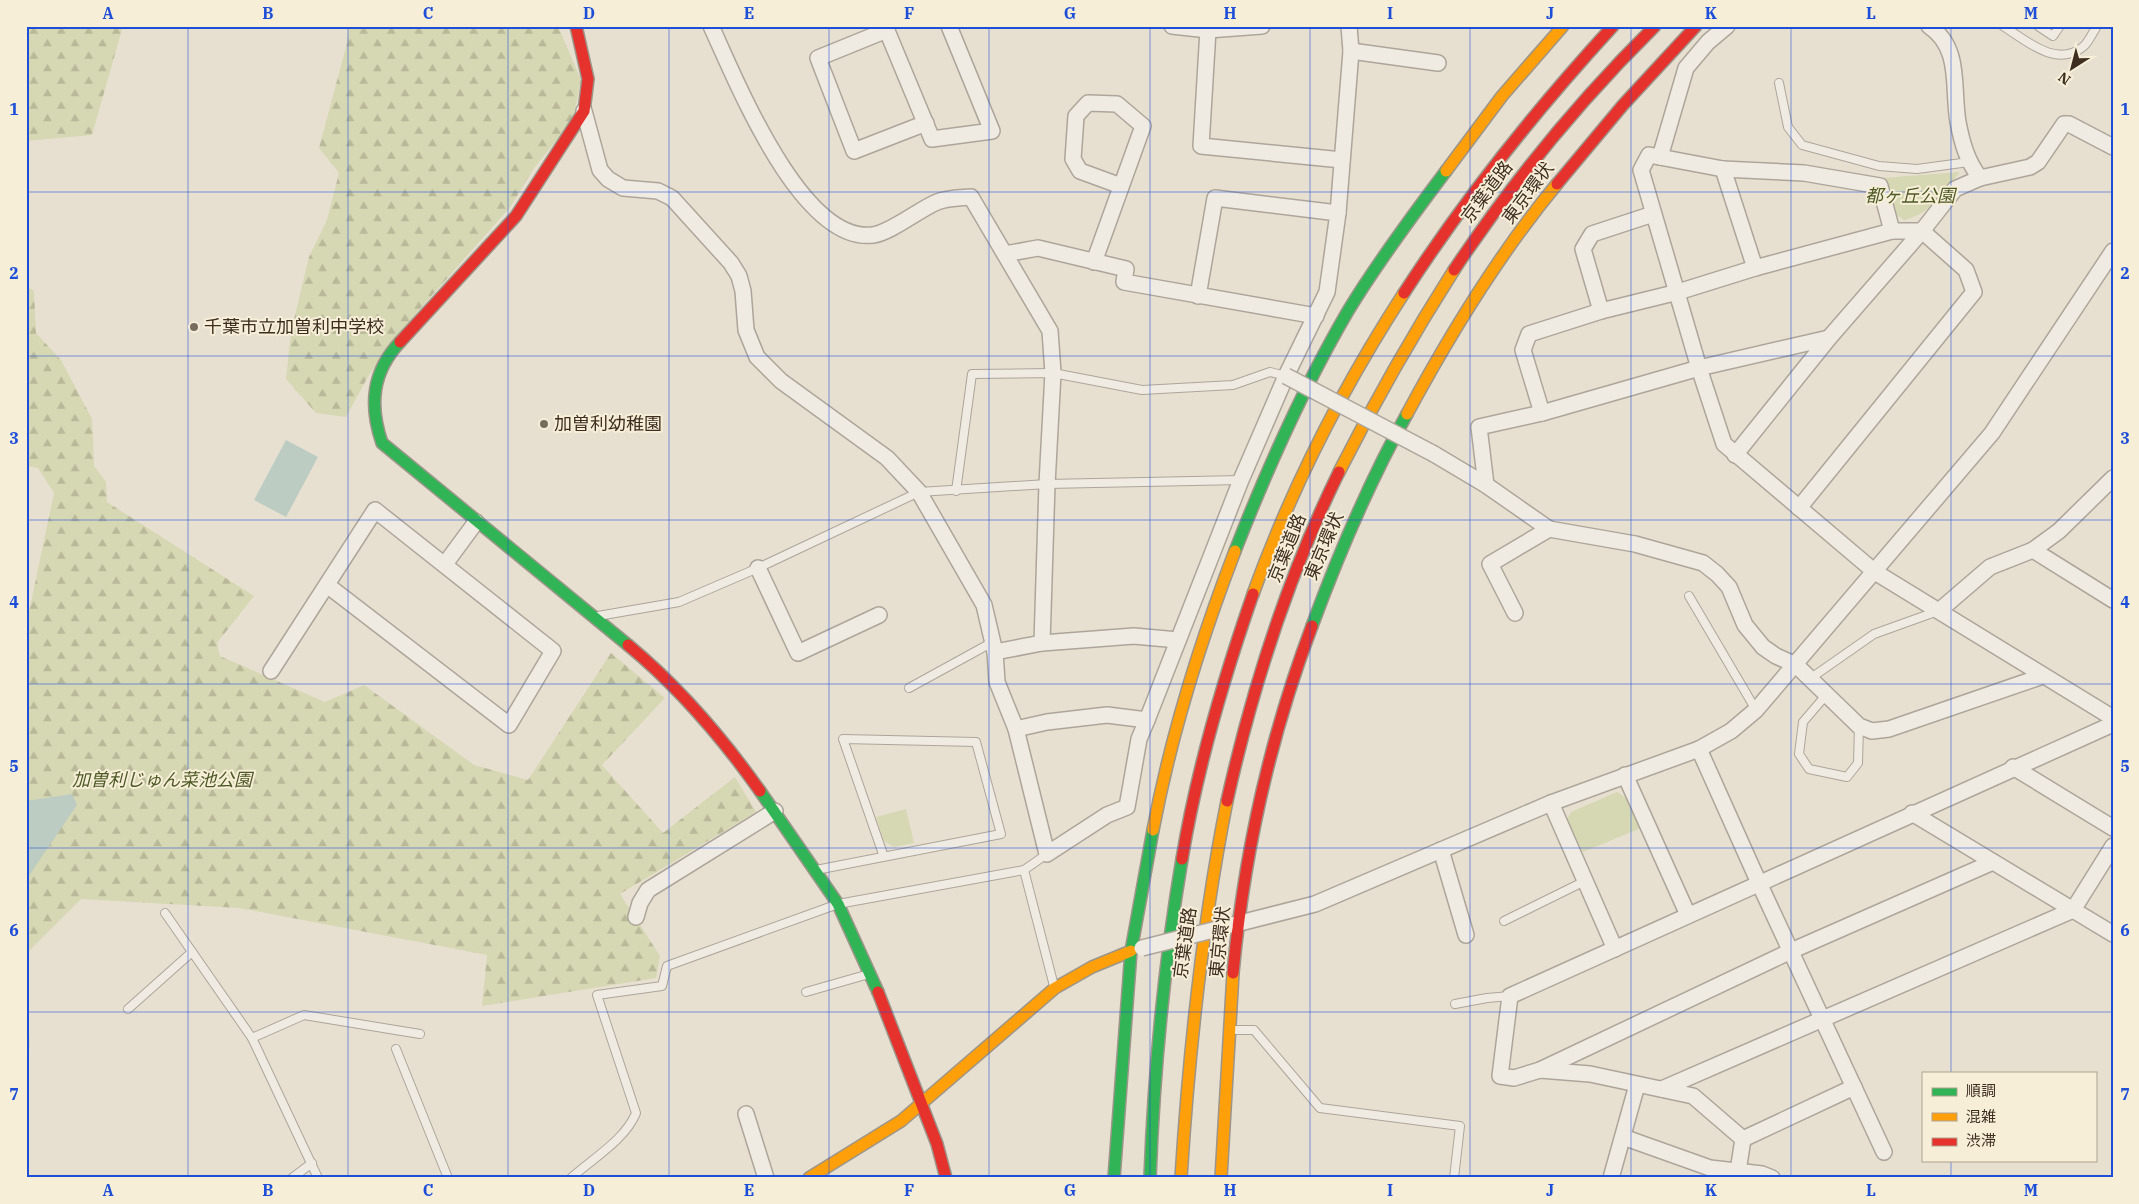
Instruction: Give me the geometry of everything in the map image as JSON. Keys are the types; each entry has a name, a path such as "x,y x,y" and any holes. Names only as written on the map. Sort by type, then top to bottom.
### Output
{"main road":[{"path":"576,26 589,77 589,98 584,111 516,216 389,354 372,394 373,420 382,443 652,665 700,712 774,811 838,904 871,974 936,1144 946,1178"},
{"path":"1114,1178 1136,950 1154,826 1184,700 1212,610 1258,491 1299,402 1349,310 1422,202 1502,96 1563,26"},
{"name":"京葉道路","path":"1150,1178 1161,1000 1184,842 1208,737 1233,654 1287,512 1325,429 1407,288 1487,171 1613,26"},
{"name":"京葉道路","path":"1181,1178 1189,1063 1199,963 1221,828 1242,736 1260,673 1285,600 1320,512 1355,439 1426,312 1474,238 1532,162 1602,82 1655,26"},
{"name":"東京環状","path":"1222,1178 1230,1030 1232,925 1288,687 1313,618 1372,480 1412,403 1481,286 1548,194 1604,124 1696,26"},
{"path":"809,1178 901,1121 1055,988 1092,967 1136,950"}],"street":[{"path":"711,26 753,116 790,178 807,201 835,226 858,236 876,235 939,201 971,197 1050,331 1053,373 1046,484 1042,643"},
{"path":"926,123 854,150 818,58 886,28 926,123 932,139 992,131 949,26"},
{"path":"1172,26 1208,30 1262,26"},
{"path":"584,111 596,160 600,170 608,179 623,188 658,191 672,198 732,263 739,276 743,291 746,330 757,357 782,381 887,458 919,492 984,606 993,648 997,682 1016,729 1047,854 1107,815 1127,807 1139,739 1241,480 1286,376 1327,292 1338,213 1351,51 1349,26"},
{"path":"1660,157 1686,68 1708,42 1727,26"},
{"path":"1930,26 1940,34 1949,46 1953,61 1958,121 1969,162 1980,178"},
{"path":"1208,30 1201,146 1342,160"},
{"path":"1351,51 1438,63"},
{"path":"1094,262 1143,126 1117,104 1088,103 1076,116 1073,158 1080,171 1121,186"},
{"path":"1735,455 1829,338 1955,189 1980,178 2030,167 2038,162 2064,124 2069,124 2113,147"},
{"path":"1892,230 1880,186 1804,173 1723,169 1650,156 1641,170 1699,368 1724,444 1875,572 1940,610 2113,718"},
{"path":"1723,169 1756,268"},
{"path":"1198,296 1215,198 1338,213"},
{"path":"1601,311 1582,249 1592,234 1653,214"},
{"path":"1542,413 1523,350 1529,334 1601,311 1678,292 1892,230 1922,230 1966,270 1974,292 1799,508"},
{"path":"1005,254 1038,248 1126,269 1124,282 1316,316"},
{"path":"1136,950 1315,904 1551,803 1699,749 1732,731 1756,710 1992,433 2113,251"},
{"path":"1486,485 1479,427 1542,413 1699,368 1829,338"},
{"path":"1286,376 1434,454 1486,485 1548,529 1635,544 1703,564 1717,574 1729,587 1745,625 1763,646 1776,656 1796,664 1860,726 1872,730 1889,729 2043,676"},
{"path":"1940,610 1990,567 2033,550 2059,531 2113,478"},
{"path":"271,671 375,510 446,564 553,651 509,725 327,585"},
{"path":"446,564 476,522"},
{"path":"1515,613 1490,564 1548,529"},
{"path":"2033,550 2113,600"},
{"path":"758,568 798,653 880,615"},
{"path":"993,648 1134,636 1178,640"},
{"path":"1016,729 1047,722 1107,715 1147,720"},
{"path":"1993,862 1791,951 1540,1070 1514,1078 1500,1076 1510,996 2013,767 2113,724"},
{"path":"1699,749 1884,1152"},
{"path":"2013,767 2113,828"},
{"path":"1625,775 1688,915"},
{"path":"1551,803 1616,949"},
{"path":"636,917 640,902 648,890 774,811"},
{"path":"1912,813 2113,934"},
{"path":"1662,1089 2073,910 2113,846"},
{"path":"1441,850 1466,934"},
{"path":"1540,1070 1590,1074 1693,1096 1743,1140"},
{"path":"1611,1178 1637,1085"},
{"path":"1743,1140 1854,1087"},
{"path":"746,1114 766,1178"},
{"path":"1623,1137 1710,1168 1772,1178"},
{"path":"1738,1171 1743,1140"}],"lane":[{"path":"2038,26 2054,36 2060,26"},
{"path":"2008,27 2056,55 2070,54 2085,45 2097,26"},
{"path":"1779,83 1788,127 1802,145 1879,166 1917,168 1969,162"},
{"path":"956,491 972,374 1053,373 1142,390 1233,385 1270,372 1286,376"},
{"path":"594,617 679,602 758,568 919,492 1046,484 1241,480"},
{"path":"1688,596 1756,710"},
{"path":"1811,678 1874,634 1940,610"},
{"path":"909,688 993,648"},
{"path":"1827,694 1803,722 1799,754 1809,770 1847,777 1858,763 1860,726"},
{"path":"816,870 884,857 1001,834 976,742 843,739 884,857"},
{"path":"571,1178 580,1174 610,1146 632,1122 636,1113 597,995 662,986 667,966 838,904 1024,870 1047,854"},
{"path":"1024,870 1055,988"},
{"path":"1504,921 1585,881"},
{"path":"165,913 252,1038 318,1178"},
{"path":"128,1009 192,952"},
{"path":"806,992 871,974"},
{"path":"1455,1004 1510,996"},
{"path":"252,1038 304,1015 420,1034"},
{"path":"1230,1030 1254,1030 1320,1108 1460,1126 1454,1178"},
{"path":"396,1049 448,1178"},
{"path":"292,1178 312,1163"}],"green space":[{"path":"26,26 123,26 92,135 26,141"},
{"path":"349,26 558,26 581,80 573,120 534,168 511,206 413,317 369,375 346,417 316,413 286,379 291,332 309,257 327,220 339,173 319,148 346,47"},
{"name":"都ヶ丘公園","path":"1960,172 1936,201 1922,213 1904,220 1894,213 1882,178"},
{"name":"加曽利じゅん菜池公園","path":"26,286 34,291 36,333 61,360 92,419 94,466 106,482 107,502 254,596 217,643 220,656 325,702 364,685 474,765 528,780 611,653 665,698 602,765 663,833 735,777 756,812 620,894 660,956 656,978 482,1006 487,955 239,908 81,899 26,954 26,626 54,493 38,468 26,466"},
{"path":"1617,792 1629,800 1641,828 1583,852 1567,819 1571,812"},
{"path":"906,809 914,843 894,847 884,841 876,817"},
{"path":"26,978 30,1048 26,1057"}],"shaded area":[{"path":"286,440 318,457 286,517 254,500"},
{"path":"72,794 77,805 26,880 26,801"}],"traffic: fast":[{"path":"1235,551 1287,429 1316,369 1348,311 1408,222 1446,171"},
{"path":"400,342 384,365 376,390 375,415 382,443 628,645"},
{"path":"1312,626 1355,518 1407,414"},
{"path":"760,791 838,904 878,992"},
{"path":"1114,1178 1131,951 1153,830"},
{"path":"1150,1178 1161,1018 1170,938 1182,859"}],"traffic: slow":[{"path":"1446,171 1502,96 1563,26"},
{"path":"1407,414 1440,354 1476,295 1515,238 1557,184"},
{"path":"1339,472 1394,370 1454,270"},
{"path":"1253,594 1284,516 1320,439 1360,365 1404,293"},
{"path":"1153,830 1168,759 1198,654 1235,551"},
{"path":"1181,1178 1188,1083 1198,989 1210,895 1227,801"},
{"path":"809,1178 901,1121 1055,988 1092,967 1131,951"},
{"path":"1221,1178 1233,973"}],"traffic: jam":[{"path":"400,342 516,216 584,111 588,79 576,26"},
{"path":"1404,293 1477,188 1529,122 1613,26"},
{"path":"1454,270 1499,205 1548,143 1627,54 1655,26"},
{"path":"1557,184 1623,105 1696,26"},
{"path":"1227,801 1248,717 1273,634 1304,552 1339,472"},
{"path":"1182,859 1203,758 1231,659 1253,594"},
{"path":"1233,973 1244,885 1271,753 1283,710 1312,626"},
{"path":"628,645 665,678 699,714 760,791"},
{"path":"878,992 937,1144 946,1178"}],"place":[{"name":"千葉市立加曽利中学校","path":"194,327"},
{"name":"加曽利幼稚園","path":"544,424"}]}
